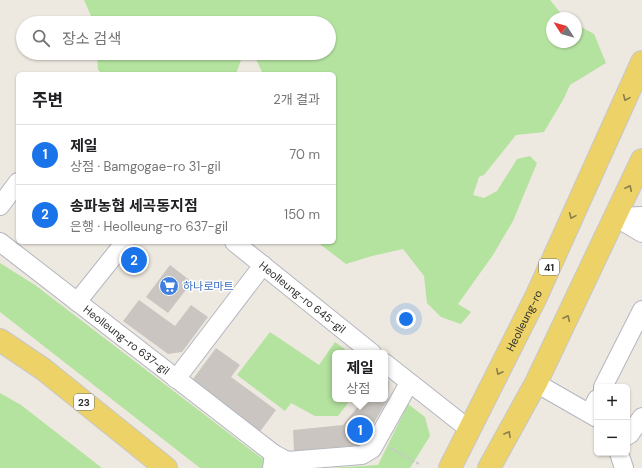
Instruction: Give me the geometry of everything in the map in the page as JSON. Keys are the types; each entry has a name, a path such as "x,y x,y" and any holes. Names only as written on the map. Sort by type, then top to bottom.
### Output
{"main road":[{"name":"Heolleung-ro","path":"450,468 536,297 642,62"},
{"path":"489,468 536,383 642,160"},
{"name":"23","path":"0,340 43,369 166,468"}],"street":[{"path":"0,206 16,185"},
{"path":"615,217 642,216"},
{"path":"615,217 642,233"},
{"name":"Heolleung-ro 637-gil","path":"0,242 176,379 273,461 362,455 372,449 409,383"},
{"name":"Heolleung-ro 637-gil","path":"77,302 120,244"},
{"name":"Heolleung-ro 645-gil","path":"237,244 368,350"},
{"name":"Heolleung-ro 637-gil","path":"176,379 263,265"},
{"path":"605,384 642,310"},
{"path":"388,366 470,430"},
{"path":"536,383 594,410"},
{"path":"630,434 642,417"},
{"path":"620,456 624,468"}],"path":[{"path":"377,440 419,464"}],"green space":[{"path":"84,0 550,0 560,12 546,12 546,48 582,48 582,27 594,34 606,63 570,85 544,132 516,135 484,175 479,177 473,195 484,198 497,191 517,159 530,156 537,163 513,221 493,255 458,304 471,312 461,324 441,317 427,303 424,276 403,249 346,264 320,244 336,244 336,72 262,72 256,60 336,60 336,16 91,16"},
{"path":"97,60 241,60 237,72 100,72 98,70"},
{"path":"0,263 35,285 264,460 263,468 200,468 0,312"},
{"path":"270,332 319,365 335,342 346,350 332,350 332,402 349,402 338,416 315,416 291,403 285,411 237,375"},
{"path":"0,393 21,405 102,468 0,468"},
{"path":"408,404 425,417 430,436 410,468 332,468 378,465"}],"building":[{"path":"170,265 192,282 168,313 146,297"},
{"path":"139,300 175,326 191,305 208,317 182,352 168,354 123,321"},
{"path":"216,348 240,365 231,377 276,410 259,433 190,383"},
{"path":"362,402 386,402 361,445 294,451 293,430 343,425"}],"place":[{"name":"송파농협 세곡동지점","path":"134,260"},
{"name":"하나로마트","path":"169,286"},
{"name":"제일","path":"360,430"}]}
